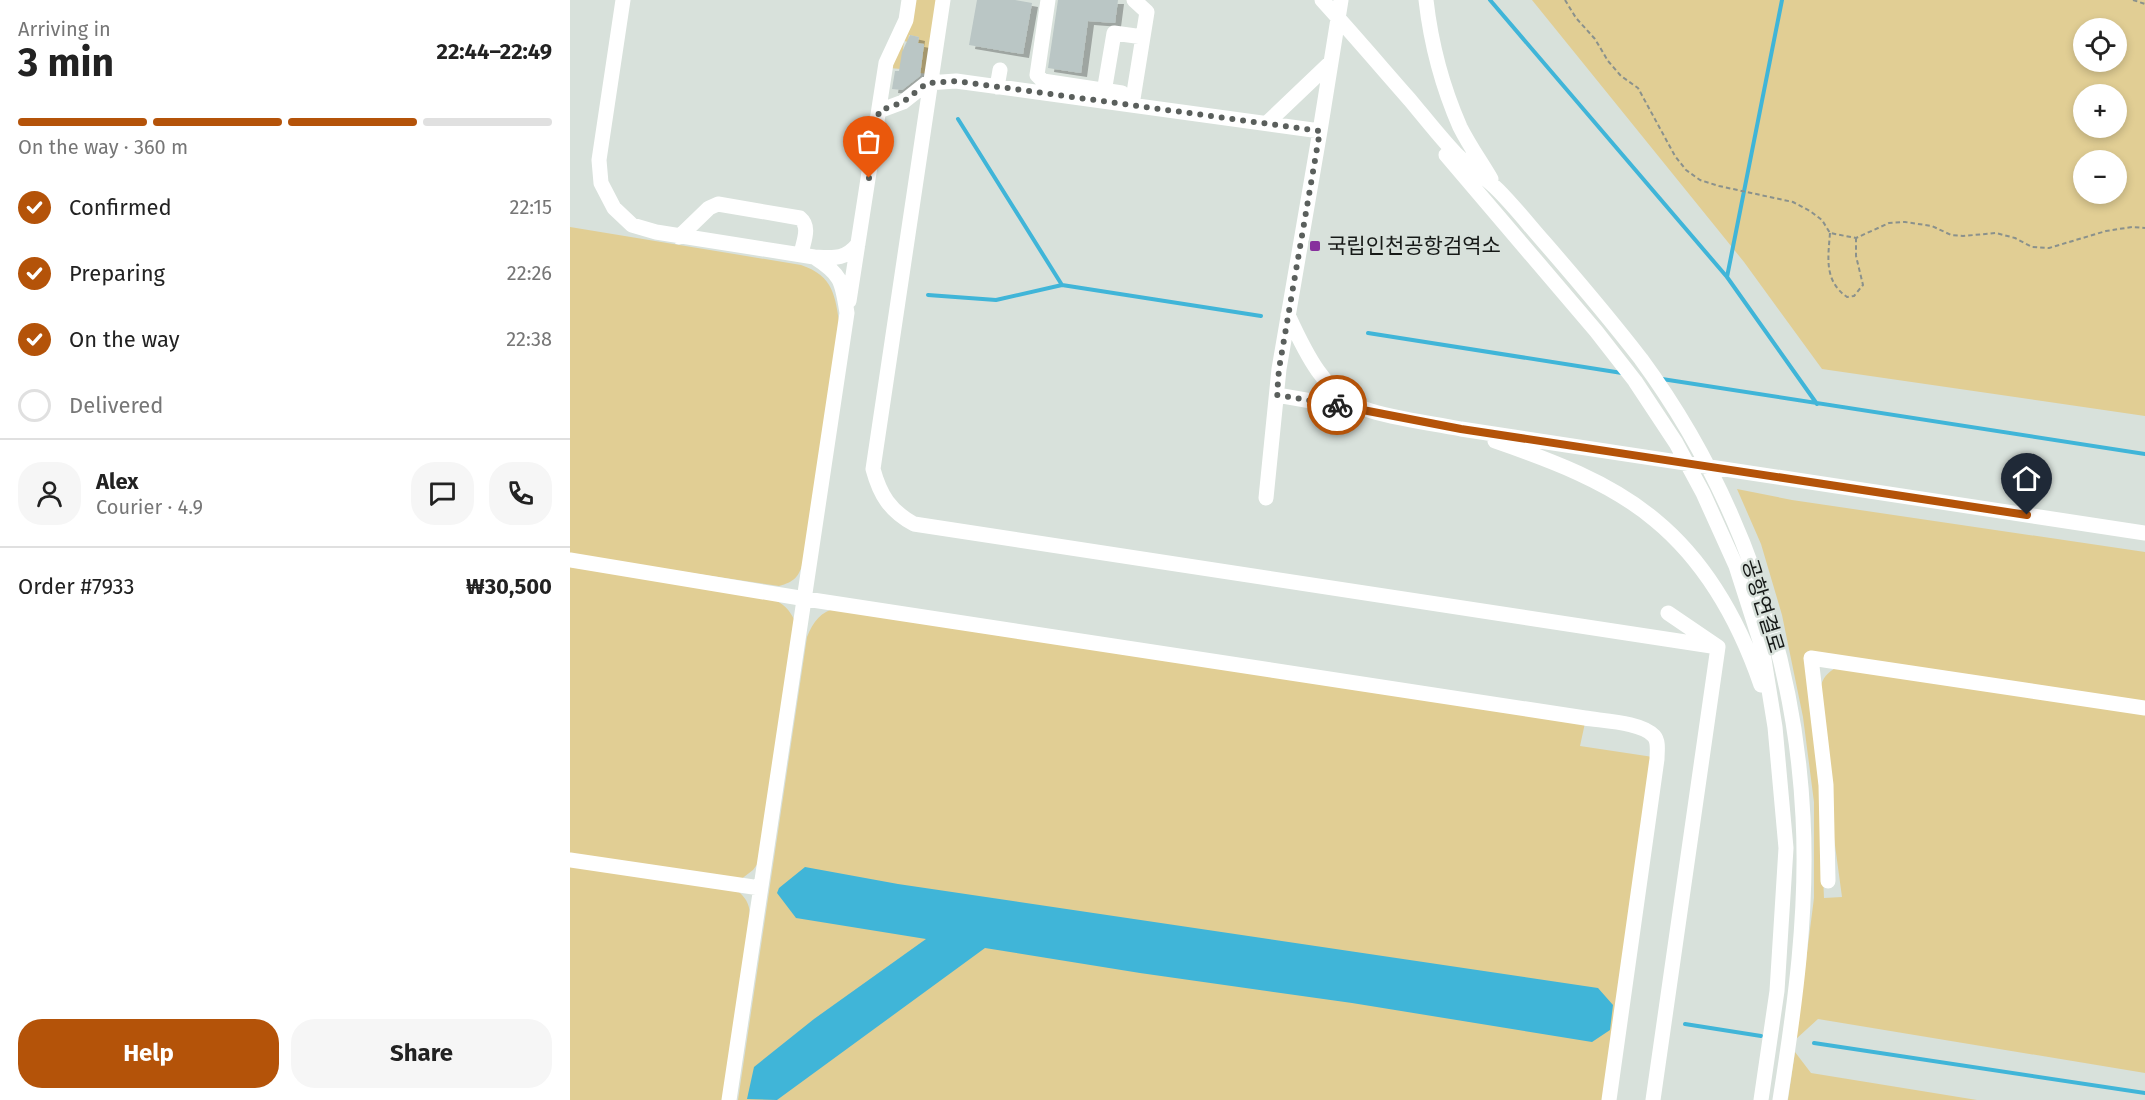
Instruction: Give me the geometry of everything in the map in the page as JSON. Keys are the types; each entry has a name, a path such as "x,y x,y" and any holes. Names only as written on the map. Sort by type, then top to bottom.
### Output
{"street":[{"path":"623,0 599,160 601,183 614,208 632,225 679,237 807,256 840,258 851,253 858,244"},
{"path":"729,1100 886,63 906,21 909,0"},
{"path":"944,0 873,469 877,485 898,516 914,524 1718,647"},
{"path":"1048,0 1037,75 1043,81 1104,96"},
{"path":"1133,100 1147,12 1134,0"},
{"path":"1311,0 1360,49 1456,154 1497,190"},
{"path":"1322,0 1360,49"},
{"path":"1266,498 1279,369 1341,0"},
{"path":"1426,0 1435,54 1444,86 1461,129 1497,190"},
{"path":"1104,96 1114,33 1143,37"},
{"name":"공항연결로","path":"1360,49 1596,331 1635,381 1677,443 1703,493 1736,566 1762,647 1775,727 1786,848 1777,991 1761,1100"},
{"path":"1267,123 1330,63"},
{"path":"997,87 1000,70"},
{"path":"879,111 903,102 927,83 956,81 997,87 1104,96 1320,131"},
{"name":"공항연결로","path":"1497,190 1580,284 1672,404 1723,496 1745,549 1774,632 1797,755 1803,817 1803,897 1795,1003 1780,1100"},
{"path":"679,237 709,208 718,204 800,218 805,223 807,256"},
{"path":"807,256 831,268 838,276 848,313"},
{"path":"1288,315 1310,359 1331,386 1354,404 1380,413"},
{"path":"1277,395 1461,429 2145,533"},
{"path":"1461,429 1540,457 1583,476 1623,498 1655,520 1686,551 1710,581 1726,608 1752,661 1775,727"},
{"path":"570,560 806,599 1595,719 1646,729 1655,737 1657,759 1609,1100"},
{"path":"1668,613 1718,647"},
{"path":"1653,1100 1718,647"},
{"path":"1828,881 1827,785 1811,658 2145,708"},
{"path":"570,860 760,888"}],"path":[{"path":"1564,0 1576,18 1595,39 1608,61 1621,76 1638,88 1675,156 1686,170 1700,180 1719,186 1793,202 1810,210 1822,220 1830,233 1828,254 1833,286 1847,297 1854,296 1863,285 1856,256 1856,238"},
{"path":"2133,0 2145,4"},
{"path":"1830,233 1856,238 1889,223 1905,222 1932,226 1951,235 1996,233 2015,238 2032,247 2049,248 2106,231 2145,228"}],"shaded area":[{"path":"913,0 939,0 928,74 920,73 924,45 918,43 919,37 909,35 908,42 904,41 901,69 889,68"},
{"path":"1532,0 2145,0 2145,416 1822,369 1744,262"},
{"path":"570,227 801,265 827,281 834,297 840,327 803,562 798,575 789,583 779,586 570,555"},
{"path":"1737,489 1792,500 2145,552 2145,705 1813,654 1824,898 1842,897 1820,689 1826,676 1837,667 2145,711 2145,1073 1818,1019 1796,1039 1814,898 1814,802 1803,717 1782,615 1761,544"},
{"path":"570,567 771,598 786,607 793,617 795,621 759,862 740,880 570,855"},
{"path":"837,608 1585,723 1580,746 1653,757 1604,1100 738,1100 807,637 818,618"},
{"path":"570,864 739,892 746,901 750,918 723,1100 570,1100"},
{"path":"1795,1052 1811,1073 1977,1100 1788,1100"}],"water":[{"path":"805,867 898,884 1598,988 1613,1005 1610,1030 1592,1042 1352,1003 985,948 777,1100 747,1099 754,1067 814,1019 926,939 796,918 777,893 779,888"}],"building":[{"path":"977,0 1015,0 1032,3 1023,54 969,45"},
{"path":"1058,0 1118,0 1115,23 1088,21 1081,73 1048,68"},
{"path":"910,35 919,37 918,43 924,44 920,76 902,90 892,89 895,71 899,71 902,52"}],"waterway":[{"path":"1490,0 1727,277 1817,404"},
{"path":"1727,277 1782,0"},
{"path":"958,119 1062,285"},
{"path":"928,295 996,300 1062,285 1261,316"},
{"path":"1368,333 1622,373"},
{"path":"1662,379 2145,454"},
{"path":"1685,1024 1761,1036"},
{"path":"1814,1043 2145,1093"}],"way so far":[{"path":"869,178 879,111 903,102 927,83 956,81 1320,131 1279,369 1277,395 1337,405"}],"place":[{"name":"국립인천공항검역소","path":"1315,246"}],"route":[{"path":"1337,405 1461,429 2027,515"}]}
